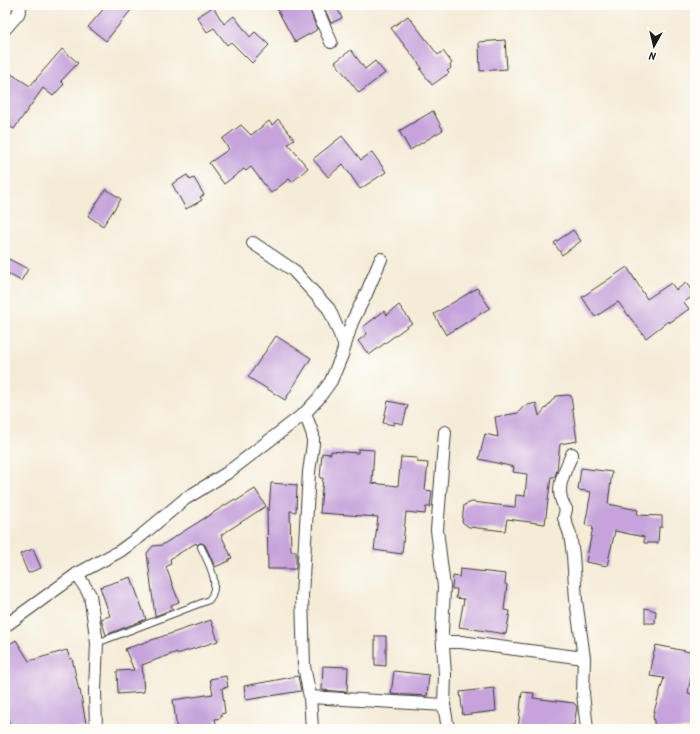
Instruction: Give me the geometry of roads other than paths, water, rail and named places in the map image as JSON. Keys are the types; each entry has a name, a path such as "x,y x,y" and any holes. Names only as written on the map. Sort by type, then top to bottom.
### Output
{"street":[{"path":"5,29 18,14 21,5"},
{"path":"315,5 331,42"},
{"path":"253,244 292,270 329,309 344,346"},
{"path":"5,626 77,574 120,551 142,535 185,499 227,473 305,413 318,399 331,381 352,322 381,259"},
{"path":"305,413 313,435 308,479 302,596 304,666 310,697 312,729"},
{"path":"445,432 438,530 444,587 444,705 448,729"},
{"path":"572,454 559,488 560,500 566,509 564,518 570,534 584,658 583,694 587,729"},
{"path":"77,574 90,595 97,642 95,690 96,729"},
{"path":"443,642 461,642 584,658"},
{"path":"310,697 444,705"}],"lane":[{"path":"97,642 209,600 215,590 214,577 201,547"}]}
